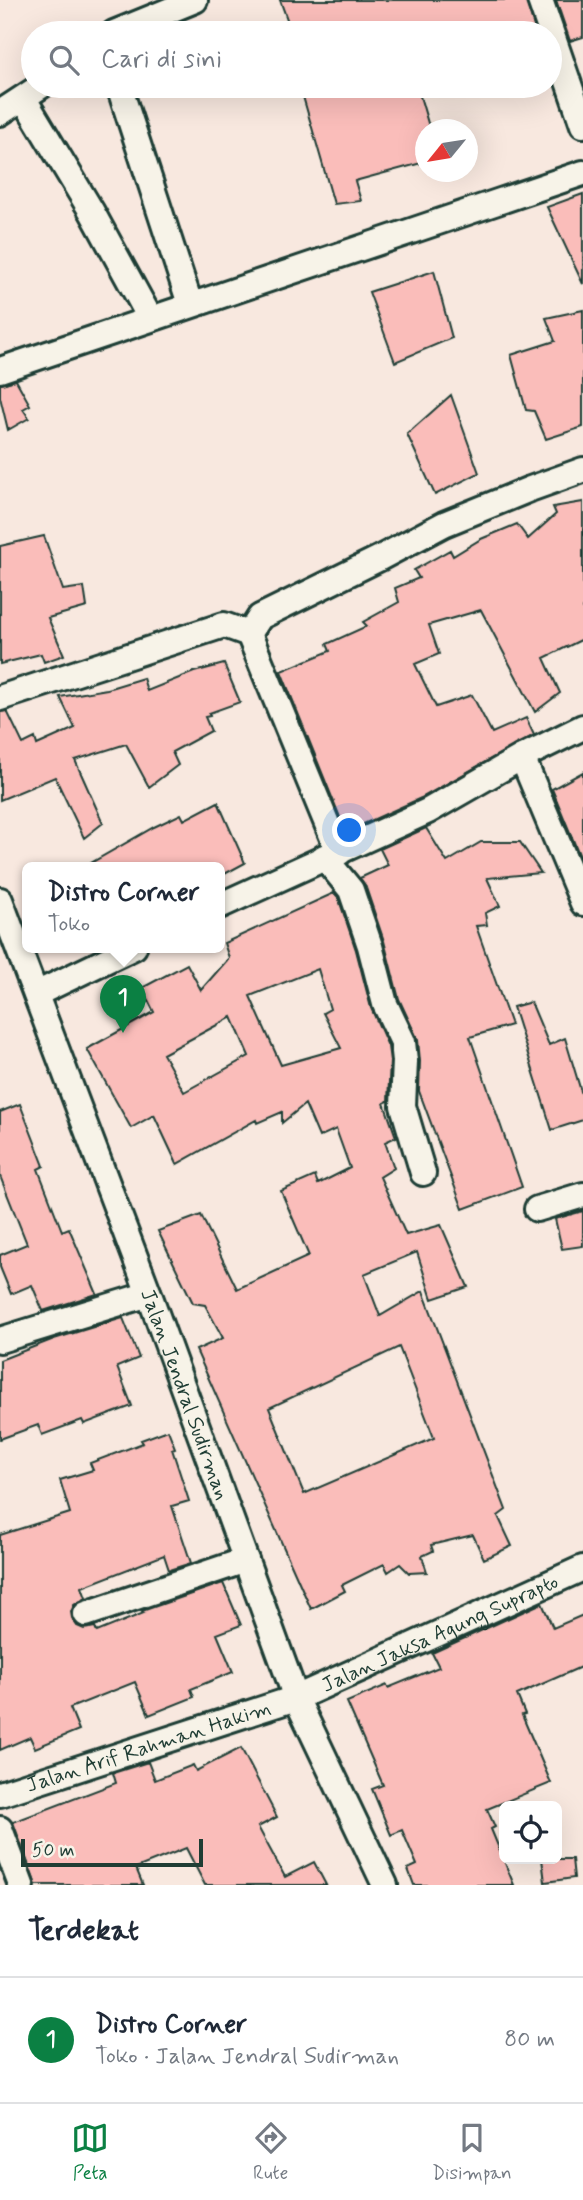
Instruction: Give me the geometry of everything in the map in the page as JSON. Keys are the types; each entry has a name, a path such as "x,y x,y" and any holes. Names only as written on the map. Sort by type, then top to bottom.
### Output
{"street":[{"path":"143,21 195,0"},
{"path":"540,0 547,21"},
{"path":"562,64 583,125"},
{"path":"0,113 23,98"},
{"path":"35,98 92,212 150,318"},
{"path":"123,98 190,304"},
{"path":"0,370 583,173"},
{"path":"249,634 260,617 444,524 583,470"},
{"path":"0,698 224,625 249,634 332,855 351,890 370,946 385,1004 402,1042 405,1060 403,1105 422,1173"},
{"path":"225,903 428,811 522,757 583,727"},
{"path":"522,757 583,903"},
{"name":"Jalan Jendral Sudirman","path":"0,900 5,927 36,994 296,1698 385,1885"},
{"path":"36,994 121,953"},
{"path":"537,1209 583,1195"},
{"path":"0,1340 149,1294"},
{"path":"86,1614 246,1560"},
{"name":"Jalan Jaksa Agung Suprapto","path":"296,1698 583,1568"},
{"name":"Jalan Arif Rahman Hakim","path":"0,1794 296,1698"},
{"path":"0,1829 21,1885"}],"building":[{"path":"280,0 526,0 532,21 288,21"},
{"path":"556,0 583,0 583,37 570,41"},
{"path":"303,98 421,98 427,119 415,119 415,165 355,181 361,201 334,204"},
{"path":"583,194 583,284 547,207"},
{"path":"434,271 452,338 395,362 369,292"},
{"path":"583,310 583,427 546,439 534,411 526,410 511,355 555,341 546,318"},
{"path":"16,380 30,405 23,409 29,418 8,430 0,397 0,384"},
{"path":"451,395 479,473 435,495 407,434"},
{"path":"583,502 583,639 544,658 560,693 535,712 481,610 429,625 439,654 415,664 436,707 472,695 492,733 526,718 534,735 421,798 346,832 281,671 330,651 327,644 367,626 363,622 399,602 395,588 419,578 414,570 450,550 453,556 481,539 517,524 528,539 556,514 553,507"},
{"path":"44,536 63,590 84,587 87,607 48,618 64,655 44,662 41,654 0,664 0,546"},
{"path":"224,664 240,702 209,713 210,716 205,717 211,731 172,752 178,765 149,787 126,744 75,760 103,823 84,838 55,777 0,800 0,712 7,711 23,744 35,738 37,745 75,728 60,697 107,689 143,678 147,691 194,672"},
{"path":"583,772 583,864 552,789"},
{"path":"218,802 245,863 225,874 225,862 93,862 181,814 184,820"},
{"path":"426,828 447,862 481,842 520,842 541,873 487,878 500,906 485,913 487,925 476,926 511,1025 470,1037 522,1187 463,1209 419,1091 418,1040 399,999 384,941 365,885 360,878 388,865 380,849"},
{"path":"334,893 338,897 356,950 371,1008 388,1046 388,1101 384,1103 396,1137 385,1142 394,1168 380,1177 406,1235 441,1225 468,1287 432,1299 417,1252 364,1274 380,1316 423,1291 506,1510 498,1516 512,1546 484,1559 473,1535 431,1545 433,1551 422,1556 427,1572 409,1573 400,1564 388,1572 384,1564 342,1585 345,1591 311,1609 196,1350 223,1338 205,1305 193,1303 158,1231 201,1215 237,1289 309,1256 281,1191 315,1176 318,1184 350,1168 336,1129 319,1137 305,1104 282,1123 282,1112 257,1123 256,1120 177,1164 154,1115 131,1128 87,1049 154,1012 142,988 187,964 201,990 229,958 225,943","holes":["318,969 330,1009 323,1013 341,1048 281,1065 250,996","232,1017 249,1056 184,1092 163,1054","399,1347 434,1438 304,1494 269,1408"]},
{"path":"531,1002 549,1045 565,1038 583,1098 583,1120 552,1130 513,1007"},
{"path":"20,1104 44,1166 38,1169 62,1231 69,1228 97,1294 43,1311 32,1285 11,1294 0,1267 0,1255 27,1244 0,1176 0,1112"},
{"path":"583,1211 583,1246 562,1249 555,1219"},
{"path":"123,1318 139,1358 117,1367 132,1406 84,1424 82,1420 42,1435 38,1425 0,1439 0,1360 54,1339"},
{"path":"168,1430 189,1501 172,1506 191,1563 169,1570 164,1555 82,1587 86,1598 74,1605 72,1618 77,1626 84,1629 95,1627 97,1632 144,1613 142,1611 223,1583 241,1625 217,1634 233,1672 191,1689 194,1697 149,1715 135,1682 70,1708 79,1730 35,1748 30,1737 0,1750 0,1535 70,1513 60,1480 93,1470 90,1463 143,1443 141,1440"},
{"path":"542,1603 553,1628 583,1615 583,1666 517,1695 525,1714 522,1715 551,1783 507,1801 499,1801 499,1804 487,1809 495,1827 491,1829 499,1848 499,1864 505,1864 514,1885 414,1885 408,1869 417,1865 402,1830 391,1835 372,1789 383,1785 347,1702 439,1667 432,1653"},
{"path":"241,1748 277,1817 258,1827 285,1877 314,1862 326,1885 205,1885 186,1848 136,1868 143,1885 36,1885 13,1822 116,1783 113,1773 148,1762 155,1780 193,1765 196,1771"},
{"path":"562,1859 572,1859 574,1878 545,1882 543,1864 562,1864"}],"place":[{"name":"Distro Corner","path":"123,1033"}]}
